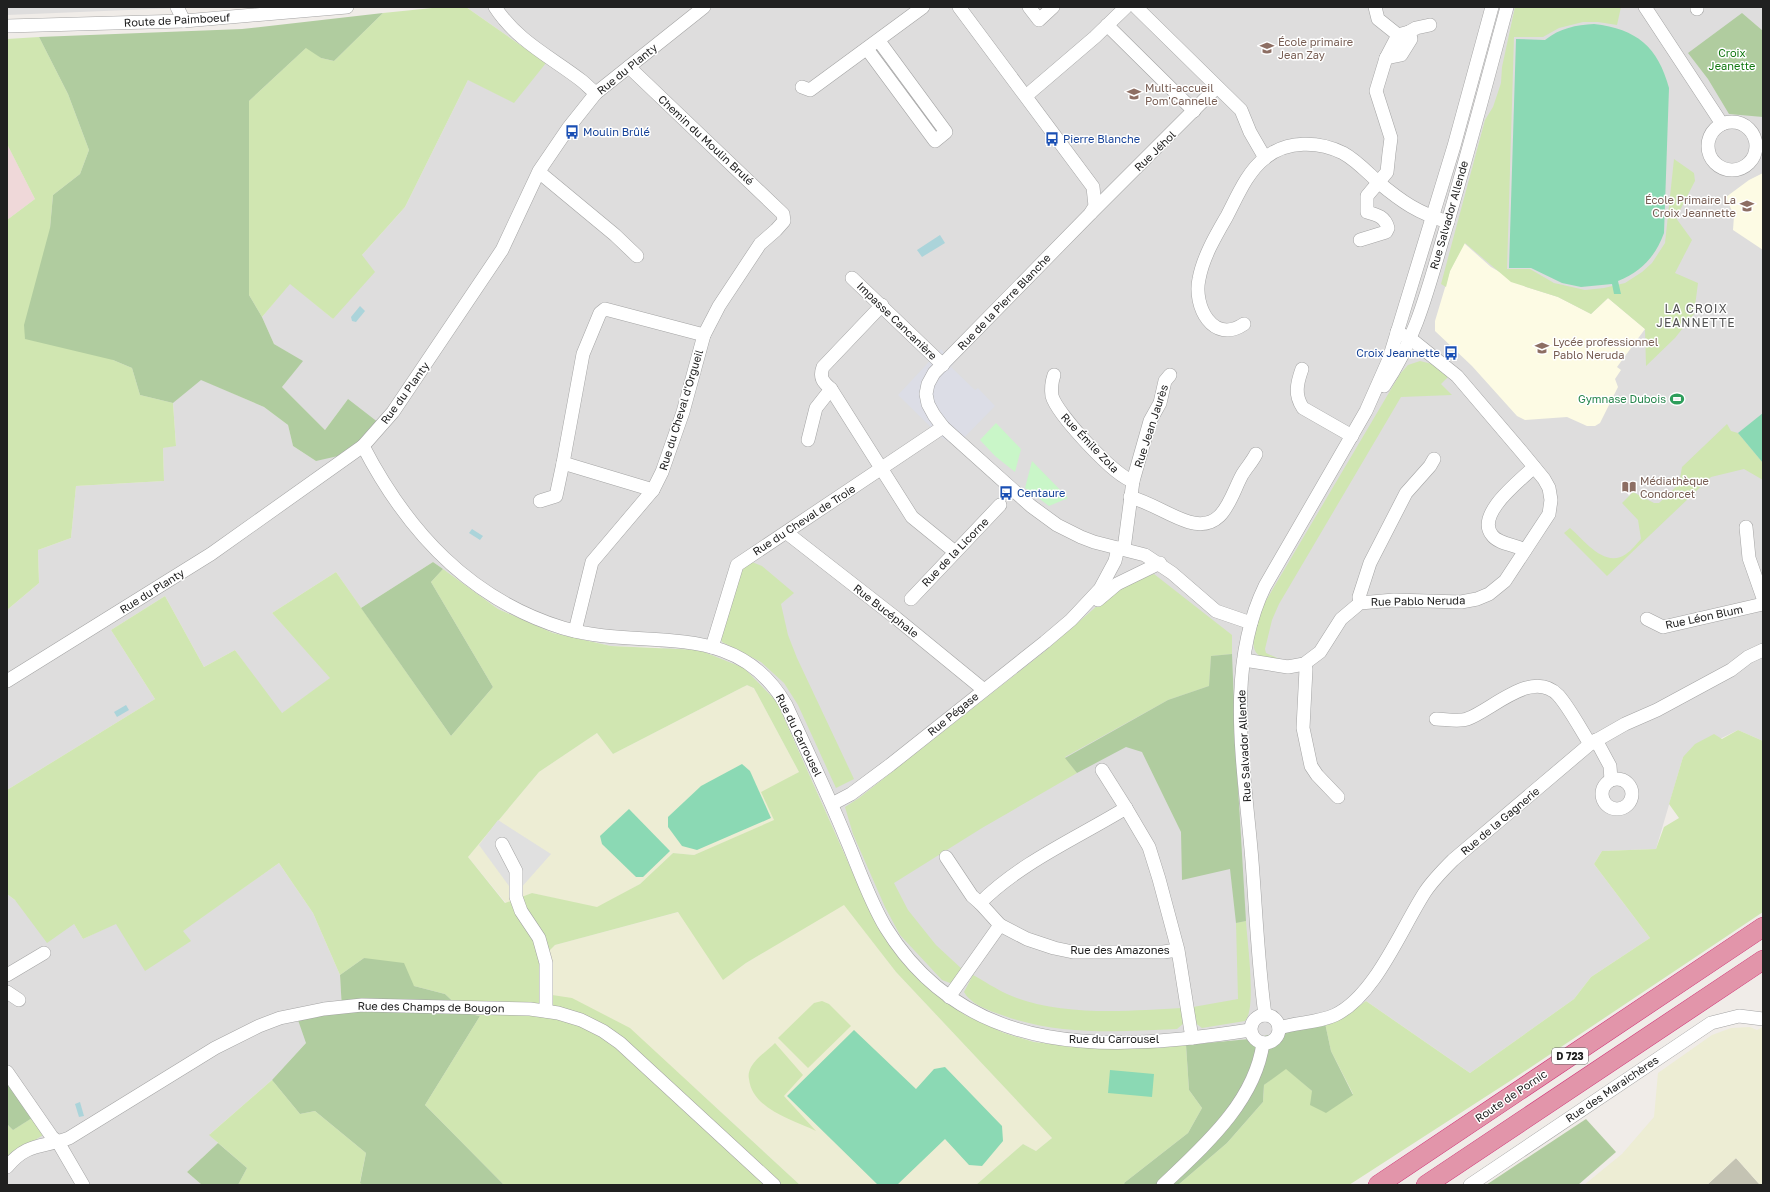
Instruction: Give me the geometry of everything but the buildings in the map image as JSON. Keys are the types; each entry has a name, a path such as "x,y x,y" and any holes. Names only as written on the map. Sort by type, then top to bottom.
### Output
{"highway":[{"name":"Route de Pornic","path":"1378,1185 1763,927"},
{"name":"D 723","path":"1426,1185 1763,960"}],"street":[{"path":"177,7 184,21"},
{"name":"Route de Paimboeuf","path":"7,26 184,21 347,7"},
{"path":"495,7 504,20 541,54 583,81 596,93"},
{"name":"Rue du Planty","path":"7,681 211,554 364,446 393,412 502,250 539,172 569,127 596,93 704,7"},
{"path":"802,87 810,90 923,7"},
{"path":"959,7 1093,187 1095,206 1090,214"},
{"path":"1030,7 1039,20 1053,7"},
{"path":"1026,96 1126,7"},
{"path":"1136,7 1241,110 1250,132 1265,158"},
{"path":"1375,7 1378,19 1404,34"},
{"name":"Rue Salvador Allende","path":"1366,412 1389,360 1432,218 1492,7"},
{"name":"Rue Salvador Allende","path":"1265,1015 1242,748 1240,696 1244,660 1253,612 1265,586 1366,412 1397,367 1411,339 1448,222 1507,7"},
{"path":"1645,7 1722,124"},
{"path":"1360,240 1386,232 1388,228 1387,222 1382,217 1368,212 1366,208 1367,196 1387,172 1391,138 1376,91 1386,58 1404,34 1416,28 1430,24"},
{"path":"1107,25 1194,111"},
{"path":"867,49 935,141 946,132 879,40"},
{"name":"Chemin du Moulin Brulé","path":"629,67 783,214"},
{"name":"Rue Jéhol","path":"1090,214 1184,123 1218,87"},
{"path":"1244,324 1237,329 1227,330 1217,328 1206,319 1197,298 1197,289 1199,277 1213,241 1245,182 1265,158 1284,149 1298,145 1313,144 1327,147 1344,154 1408,206 1432,218 1448,222"},
{"path":"539,172 615,235 637,256"},
{"name":"Rue du Cheval d'Orgueil","path":"575,631 592,562 653,490 662,472 683,412 704,335 719,306 760,244 784,221 783,214"},
{"name":"Rue de la Pierre Blanche","path":"1090,214 934,373 928,384 926,394 928,404 943,427 993,474 1047,518 1081,537 1121,549 1138,552 1160,563 1216,611 1251,623"},
{"name":"Impasse Cancanière","path":"852,278 882,305 943,365"},
{"path":"882,305 823,367 820,374 822,380 831,389 912,517 955,552"},
{"path":"540,501 556,496 583,354 600,313 605,309 611,309 704,335"},
{"name":"Rue Pablo Neruda","path":"1244,660 1288,667 1304,664 1320,652 1341,619 1360,603 1394,600 1460,602 1478,599 1488,594 1505,581 1543,526 1550,510 1549,488 1534,467 1458,376 1411,339 1397,332"},
{"path":"1302,369 1297,381 1296,391 1298,401 1302,408 1352,436"},
{"name":"Rue Émile Zola","path":"1054,375 1052,381 1052,396 1061,415 1111,468 1127,480 1133,481"},
{"name":"Rue Jean Jaurès","path":"1121,549 1133,481 1150,421 1160,403 1165,381 1170,375"},
{"path":"808,440 816,408 831,389"},
{"name":"Rue du Cheval de Troie","path":"712,647 737,565 743,559 787,533 882,470 943,427"},
{"name":"Rue du Carrousel","path":"364,446 379,476 406,517 423,537 451,564 475,584 506,603 538,618 575,631 607,637 683,641 712,647 733,655 755,668 777,690 832,804 873,902 886,927 909,960 928,980 949,997 992,1021 1043,1037 1100,1041 1192,1038 1250,1030"},
{"path":"1130,497 1150,503 1190,522 1198,524 1213,522 1218,519 1227,506 1243,474 1256,454"},
{"path":"1360,603 1359,597 1373,556 1406,493 1430,466 1434,458"},
{"path":"563,463 653,490"},
{"path":"1525,550 1519,546 1496,539 1491,535 1488,522 1494,506 1534,467"},
{"name":"Rue de la Licorne","path":"910,599 1000,505"},
{"path":"1746,527 1749,558 1763,598"},
{"name":"Rue Bucéphale","path":"787,533 896,618 984,690"},
{"name":"Rue Pégase","path":"832,804 851,794 890,765 1071,620 1100,589 1121,549"},
{"name":"Rue Pégase","path":"1071,620 1084,613 1117,584 1160,563"},
{"name":"Rue Léon Blum","path":"1647,619 1663,627 1763,604"},
{"name":"Rue de la Gagnerie","path":"1279,1028 1323,1019 1344,1010 1355,1001 1373,981 1421,898 1437,876 1453,860 1593,742 1677,699 1763,650"},
{"path":"1304,664 1306,669 1303,728 1311,766 1317,775 1338,796"},
{"path":"1436,719 1466,719 1492,704 1530,686 1545,687 1558,695 1593,742 1610,766 1611,780"},
{"name":"Rue des Amazones","path":"1102,770 1149,847 1178,950 1192,1038"},
{"path":"980,903 999,886 1057,847 1126,808"},
{"path":"502,844 516,871 516,897 521,910 539,938 546,963 546,1011"},
{"name":"Rue des Amazones","path":"946,857 972,896 1000,925 1027,939 1073,952 1164,952 1178,950"},
{"path":"949,997 1000,925"},
{"path":"7,975 44,953"},
{"path":"7,992 19,1000"},
{"name":"Rue des Champs de Bougon","path":"7,1166 15,1157 30,1148 58,1142 76,1134 215,1048 259,1026 280,1018 324,1009 362,1005 546,1011 580,1020 603,1031 620,1043 774,1185"},
{"path":"1265,1015 1273,1017 1279,1028 1274,1039 1263,1043 1256,1040 1250,1030 1253,1020 1258,1016 1265,1015"},
{"name":"Rue des Maraichères","path":"1470,1185 1711,1023 1739,1016 1763,1019"},
{"path":"1164,1185 1217,1131 1237,1106 1261,1057 1263,1043"},
{"path":"7,1072 52,1137 58,1142 83,1185"}],"shaded area":[{"path":"7,7 201,7 7,15"},
{"path":"466,7 1763,7 1763,741 1738,730 1683,757 1656,849 1602,851 1594,864 1650,938 1591,977 1574,999 1470,1073 1366,1001 1340,1019 1288,1032 1249,1039 1158,1048 1085,1048 1034,1042 1004,1033 965,1015 918,979 891,944 860,889 777,702 659,647 611,646 553,633 498,609 433,562 361,608 336,572 272,613 331,678 281,714 235,650 204,667 165,596 111,630 155,699 7,790 7,610 39,583 38,550 71,538 76,486 164,481 163,448 176,445 173,403 200,379 264,407 288,425 293,446 316,461 348,399 325,430 282,387 302,361 274,344 262,317 290,283 333,319 362,255 405,207 468,80 546,63"},
{"path":"7,144 35,199 7,220"},
{"name":"École Primaire La Croix Jeannette","path":"1763,173 1763,250 1733,230 1734,216 1726,197 1749,180"},
{"name":"Lycée professionnel Pablo Neruda","path":"1464,243 1491,267 1526,287 1558,297 1591,314 1608,298 1645,329 1617,367 1621,370 1615,379 1618,387 1600,423 1595,426 1587,426 1567,417 1525,420 1517,416 1472,366 1435,331 1435,321 1450,271"},
{"path":"941,349 954,363 951,367 975,390 978,388 995,406 956,446 941,437 898,395"},
{"path":"498,820 551,854 520,889 509,886 479,845"},
{"path":"279,863 313,913 340,975 342,1010 306,1043 272,1080 210,1134 218,1143 187,1172 202,1185 7,1185 7,1158 9,1155 7,1083 7,894 15,900 74,924 83,939 116,923 190,941 182,931"},
{"path":"1736,1158 1760,1185 1707,1185"}],"green space":[{"path":"442,7 466,7 546,63 514,103 468,80 405,207 362,255 375,272 333,319 290,284 262,317 249,295 249,101 307,47 321,58 334,61 383,13"},
{"path":"1515,7 1621,7 1617,25 1598,22 1583,22 1559,28 1543,37 1514,37 1507,269 1530,269 1554,283 1585,290 1604,288 1625,283 1642,272 1652,263 1665,243 1674,159 1694,173 1695,181 1676,218 1692,240 1675,273 1698,283 1694,314 1675,338 1646,366 1645,329 1608,298 1591,314 1558,297 1511,282 1465,243 1450,271 1446,287 1441,284 1485,120 1493,107 1501,83 1502,67"},
{"path":"383,13 334,61 321,58 306,48 249,101 249,295 262,317 274,344 303,361 282,387 325,430 348,399 379,423 347,454 316,461 293,446 288,425 264,407 201,380 173,403 140,395 132,368 113,360 25,339 24,325 50,228 53,195 80,174 89,150 68,94 39,37 242,29"},
{"name":"Croix Jeanette","path":"1742,13 1763,31 1763,117 1729,114 1708,79 1688,53"},
{"path":"1594,24 1622,30 1644,42 1659,61 1669,88 1664,233 1652,256 1647,262 1634,273 1618,281 1621,294 1614,294 1612,284 1581,287 1562,283 1531,268 1509,268 1516,39 1545,40 1568,28"},
{"path":"39,37 68,94 89,150 80,174 53,195 50,228 113,360 132,368 140,395 173,403 176,446 163,448 164,481 76,486 71,538 38,550 39,583 7,610 7,220 35,199 7,144 7,39"},
{"path":"1420,361 1436,365 1448,377 1441,384 1452,395 1401,397 1279,604 1272,620 1265,649 1266,653 1282,660 1262,657 1257,654 1254,649 1253,642 1261,609 1400,374 1408,365"},
{"path":"1763,413 1763,463 1738,433"},
{"path":"996,423 1021,449 1015,472 995,456 980,440"},
{"path":"1727,424 1731,431 1738,433 1763,463 1763,480 1744,469 1711,477 1607,576 1564,533 1570,528 1595,551 1603,556 1618,558 1626,554 1641,539 1638,520 1622,503 1633,492 1654,503 1659,503 1679,484 1682,467"},
{"path":"1032,461 1068,498 1049,506 1025,488"},
{"path":"433,562 443,569 431,582 493,687 451,736 361,608"},
{"path":"752,562 762,566 794,593 781,604 788,635 797,658 854,779 836,788 798,705 784,683 761,662 722,642 720,637 742,567"},
{"path":"443,569 498,609 553,633 611,646 699,650 744,668 777,702 860,889 891,944 918,979 965,1015 1004,1033 1034,1042 1085,1048 1158,1048 1186,1045 1189,1090 1202,1108 1188,1133 1124,1183 1125,1185 976,1185 1023,1144 1036,1151 1052,1138 896,972 844,905 746,963 723,980 678,912 555,945 541,959 539,993 572,998 630,1028 800,1185 504,1185 425,1105 480,1016 465,1013 445,994 414,986 364,958 340,975 313,913 279,863 183,931 191,941 145,971 116,924 83,939 74,924 47,943 15,900 7,894 7,790 155,699 111,630 165,596 204,667 235,650 282,713 330,678 272,613 336,572 451,736 493,687 431,582","holes":["747,685 754,688 799,772 761,792 774,820 694,855 673,853 640,884 597,907 532,893 505,903 468,857 539,772 597,733 613,754"]},
{"path":"1154,574 1232,635 1232,654 1211,656 1209,686 1168,700 1065,757 1077,773 982,828 894,883 908,910 936,945 963,970 954,982 950,983 942,980 900,935 885,907 853,834 845,807 859,798 1044,652 1120,586"},
{"path":"1232,654 1246,921 1236,923 1230,869 1182,880 1181,832 1142,752 1126,747 1077,773 1065,758 1168,700 1209,686 1211,656"},
{"path":"747,685 754,688 799,772 791,777 775,820 694,855 673,853 640,884 597,908 532,893 506,903 468,857 539,772 597,733 613,754"},
{"path":"1738,730 1763,741 1763,912 1510,1081 1349,1185 1178,1185 1227,1143 1263,1102 1264,1085 1286,1068 1312,1091 1353,1094 1331,1051 1325,1023 1340,1019 1366,1001 1470,1073 1574,999 1591,977 1650,938 1594,864 1602,851 1656,849 1664,827 1679,818 1669,804 1683,757 1695,744 1714,734 1722,739"},
{"path":"742,764 750,771 771,818 697,850 682,846 668,827 668,817 701,786"},
{"path":"629,809 670,851 643,877 636,877 602,844 600,836"},
{"path":"844,904 896,972 1052,1138 1036,1151 1023,1144 976,1185 800,1185 695,1088 539,993 541,959 555,945 679,912 724,979 746,963"},
{"path":"1246,921 1251,989 1249,1014 1245,1021 1202,1028 1194,1022 1193,1007 1238,999 1236,923"},
{"path":"364,958 404,963 414,986 445,994 465,1013 480,1016 425,1105 504,1185 363,1185 360,1183 366,1153 315,1111 300,1114 272,1080 306,1043 298,1020 342,1010 340,975"},
{"path":"973,975 1007,994 1048,1006 1093,1011 1182,1008 1184,1023 1177,1029 1131,1031 1086,1031 1041,1026 996,1013 970,999 964,992"},
{"path":"822,1001 829,1004 851,1026 808,1068 778,1038 814,1003"},
{"path":"1325,1023 1331,1051 1353,1095 1326,1113 1310,1105 1312,1091 1286,1069 1264,1085 1263,1102 1227,1143 1178,1185 1125,1185 1124,1183 1188,1133 1202,1108 1189,1090 1186,1045 1249,1039"},
{"path":"1750,1027 1757,1030 1763,1027 1763,1185 1760,1185 1736,1158 1707,1185 1584,1185 1622,1154 1654,1117 1658,1073 1712,1035 1731,1028"},
{"path":"854,1030 916,1089 934,1069 945,1067 1002,1126 1003,1141 982,1166 969,1165 945,1139 897,1185 878,1185 787,1096"},
{"path":"775,1043 803,1075 784,1096 816,1131 785,1118 765,1106 752,1089 749,1079 751,1067"},
{"path":"1110,1070 1154,1074 1152,1097 1108,1093"},
{"path":"272,1080 300,1114 315,1111 366,1153 360,1182 363,1185 238,1185 247,1168 209,1135"},
{"path":"7,1083 32,1118 13,1130 7,1124"},
{"path":"32,1118 43,1135 7,1158 7,1124 13,1130"},
{"path":"1586,1119 1616,1152 1578,1185 1486,1185"},
{"path":"218,1143 247,1168 238,1185 202,1185 187,1172"}],"water":[{"path":"940,235 945,243 922,257 917,250"},
{"path":"360,306 365,311 356,322 352,321 351,317"},
{"path":"472,529 483,536 480,540 469,533"},
{"path":"126,705 129,710 117,717 114,712"},
{"path":"80,1102 84,1116 79,1117 75,1104"}],"place":[{"name":"École primaire Jean Zay","path":"1267,48"},
{"name":"Multi-accueil Pom'Cannelle","path":"1134,94"},
{"name":"Moulin Brûlé","path":"572,132"},
{"name":"Pierre Blanche","path":"1052,139"},
{"name":"École Primaire La Croix Jeannette","path":"1747,206"},
{"name":"Lycée professionnel Pablo Neruda","path":"1542,348"},
{"name":"Croix Jeannette","path":"1451,353"},
{"name":"Gymnase Dubois","path":"1677,399"},
{"name":"Médiathèque Condorcet","path":"1629,487"},
{"name":"Centaure","path":"1006,493"}],"district":[{"name":"LA CROIX JEANNETTE","path":"1696,316"}]}
